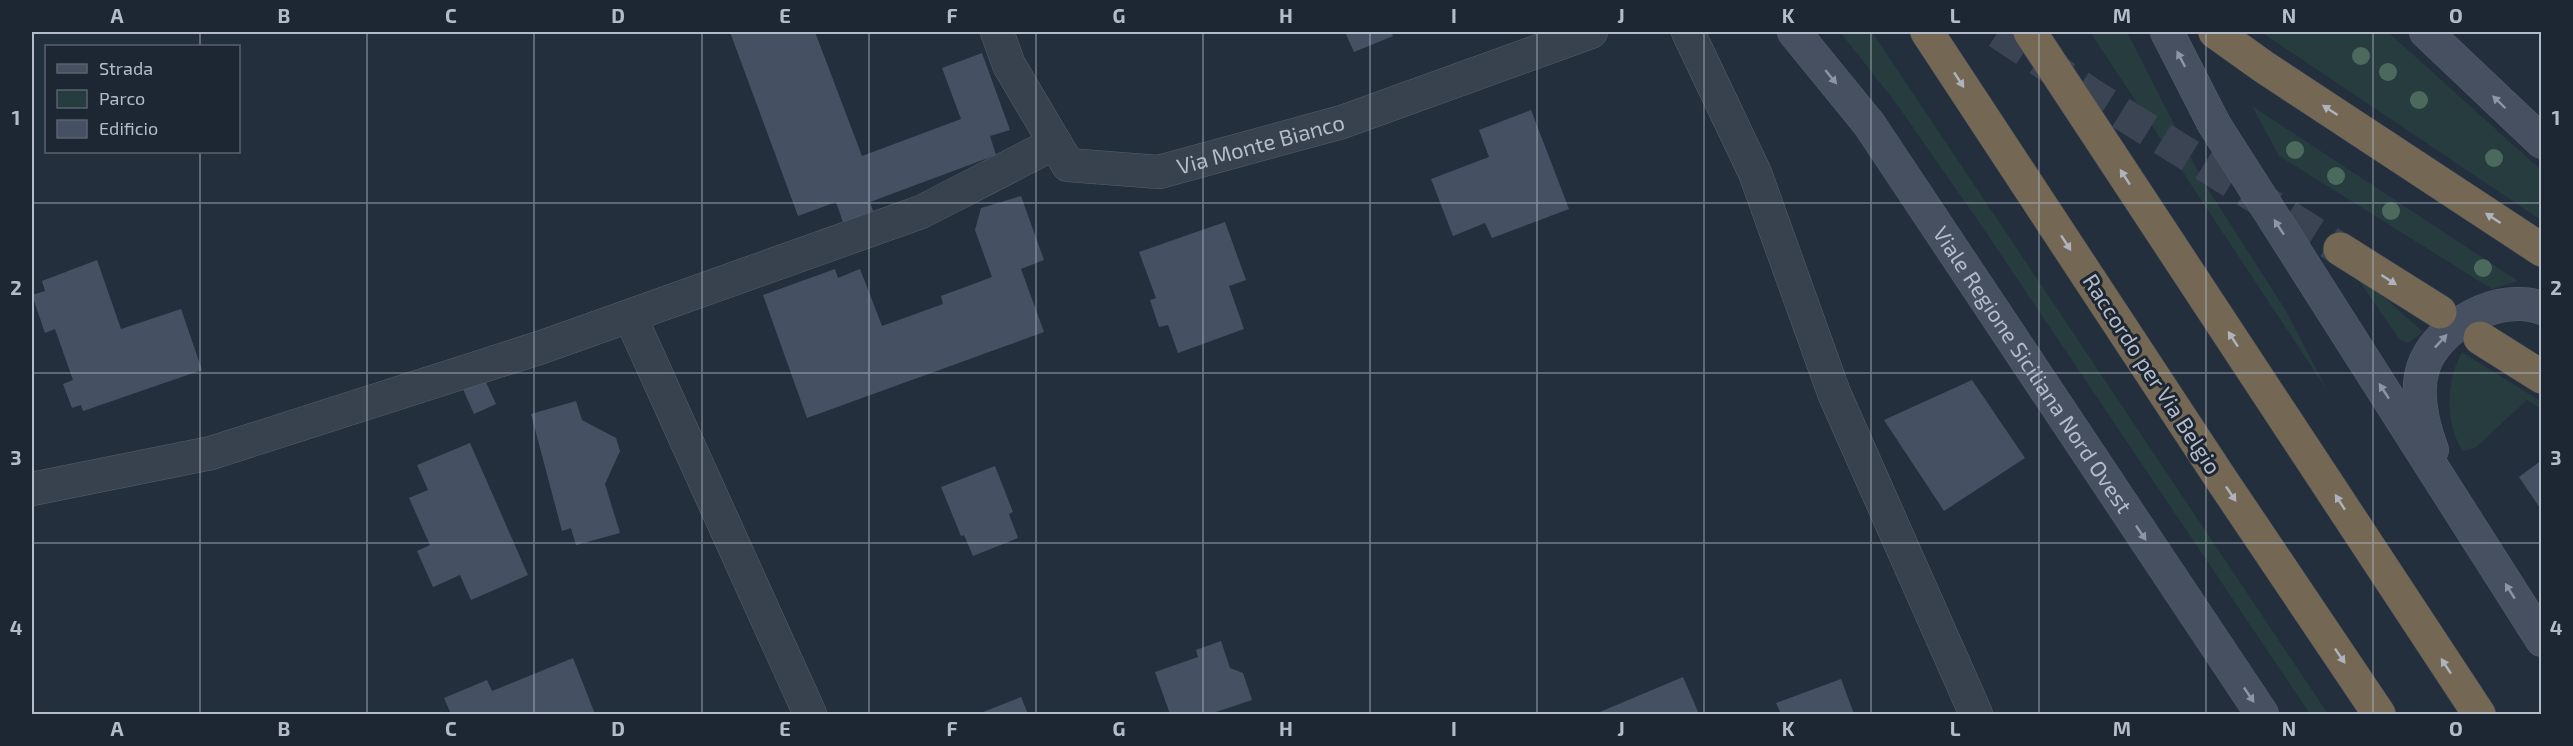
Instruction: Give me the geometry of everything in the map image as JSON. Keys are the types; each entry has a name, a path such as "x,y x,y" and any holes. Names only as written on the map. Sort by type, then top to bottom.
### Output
{"highway":[{"name":"Raccordo per Via Belgio","path":"1927,32 2221,479 2379,714"},
{"path":"2030,32 2479,714"},
{"path":"2215,32 2541,250"},
{"path":"2340,249 2439,312"},
{"path":"2480,338 2541,377"}],"street":[{"name":"Via Monte Bianco","path":"997,32 1009,64 1068,165 1159,172 1342,122 1591,32"},
{"path":"1688,32 1755,173 1834,393 1976,714"},
{"name":"Viale Regione Siciliana Nord Ovest","path":"1794,32 1869,124 2262,714"},
{"path":"2167,32 2214,124 2541,640"},
{"path":"2426,32 2541,142"},
{"path":"32,489 211,453 530,350 921,212 1055,143"},
{"path":"2450,494 2431,447 2421,414 2423,368 2439,340 2474,316 2514,304 2541,308"},
{"path":"630,316 810,714"}],"green space":[{"path":"1840,32 1872,32 2328,714 2310,714 1979,222 1896,103"},
{"path":"2090,32 2127,32 2204,183 2286,311 2327,390"},
{"path":"2261,32 2388,32 2541,170 2541,220"},
{"path":"2252,106 2518,281 2492,289 2279,156"},
{"path":"2349,266 2423,332 2408,343 2400,340"},
{"path":"2462,352 2542,402 2541,409 2527,400 2475,448 2463,451 2453,428 2449,402 2453,375"}],"building":[{"path":"730,32 815,32 862,156 961,119 942,68 982,53 1010,130 990,136 996,155 870,202 876,219 846,231 836,202 798,216"},
{"path":"1345,32 1391,32 1393,36 1354,52"},
{"path":"1531,110 1569,209 1492,238 1485,223 1453,236 1431,179 1489,157 1479,130"},
{"path":"1021,196 1044,260 1021,269 1044,332 807,418 763,295 835,269 838,278 860,269 882,326 943,304 941,296 992,277 975,230 981,208"},
{"path":"1225,222 1246,280 1229,286 1244,329 1178,353 1168,325 1159,327 1150,300 1156,298 1139,252"},
{"path":"97,260 121,329 181,309 202,370 83,411 81,405 72,408 63,384 73,380 55,329 45,333 32,295 45,291 42,281"},
{"path":"484,378 496,404 474,414 462,387"},
{"path":"1972,380 2025,458 1944,511 1884,420"},
{"path":"576,401 582,420 616,438 620,451 605,484 620,533 576,545 571,528 562,531 531,414"},
{"path":"470,443 528,575 471,600 460,575 433,587 417,551 430,545 409,498 428,490 417,465"},
{"path":"2542,460 2542,511 2519,477"},
{"path":"995,466 1013,512 1009,514 1018,538 973,556 964,535 961,536 941,487"},
{"path":"1221,641 1230,668 1243,673 1252,700 1210,714 1170,714 1155,672 1198,657 1196,650"},
{"path":"573,658 595,714 451,714 444,698 487,680 492,691"},
{"path":"1683,677 1699,714 1595,714"},
{"path":"1841,679 1854,714 1781,714 1776,703"},
{"path":"1021,697 1028,714 978,714"}],"tunnel":[{"path":"1998,32 2092,95 2340,249"}]}
